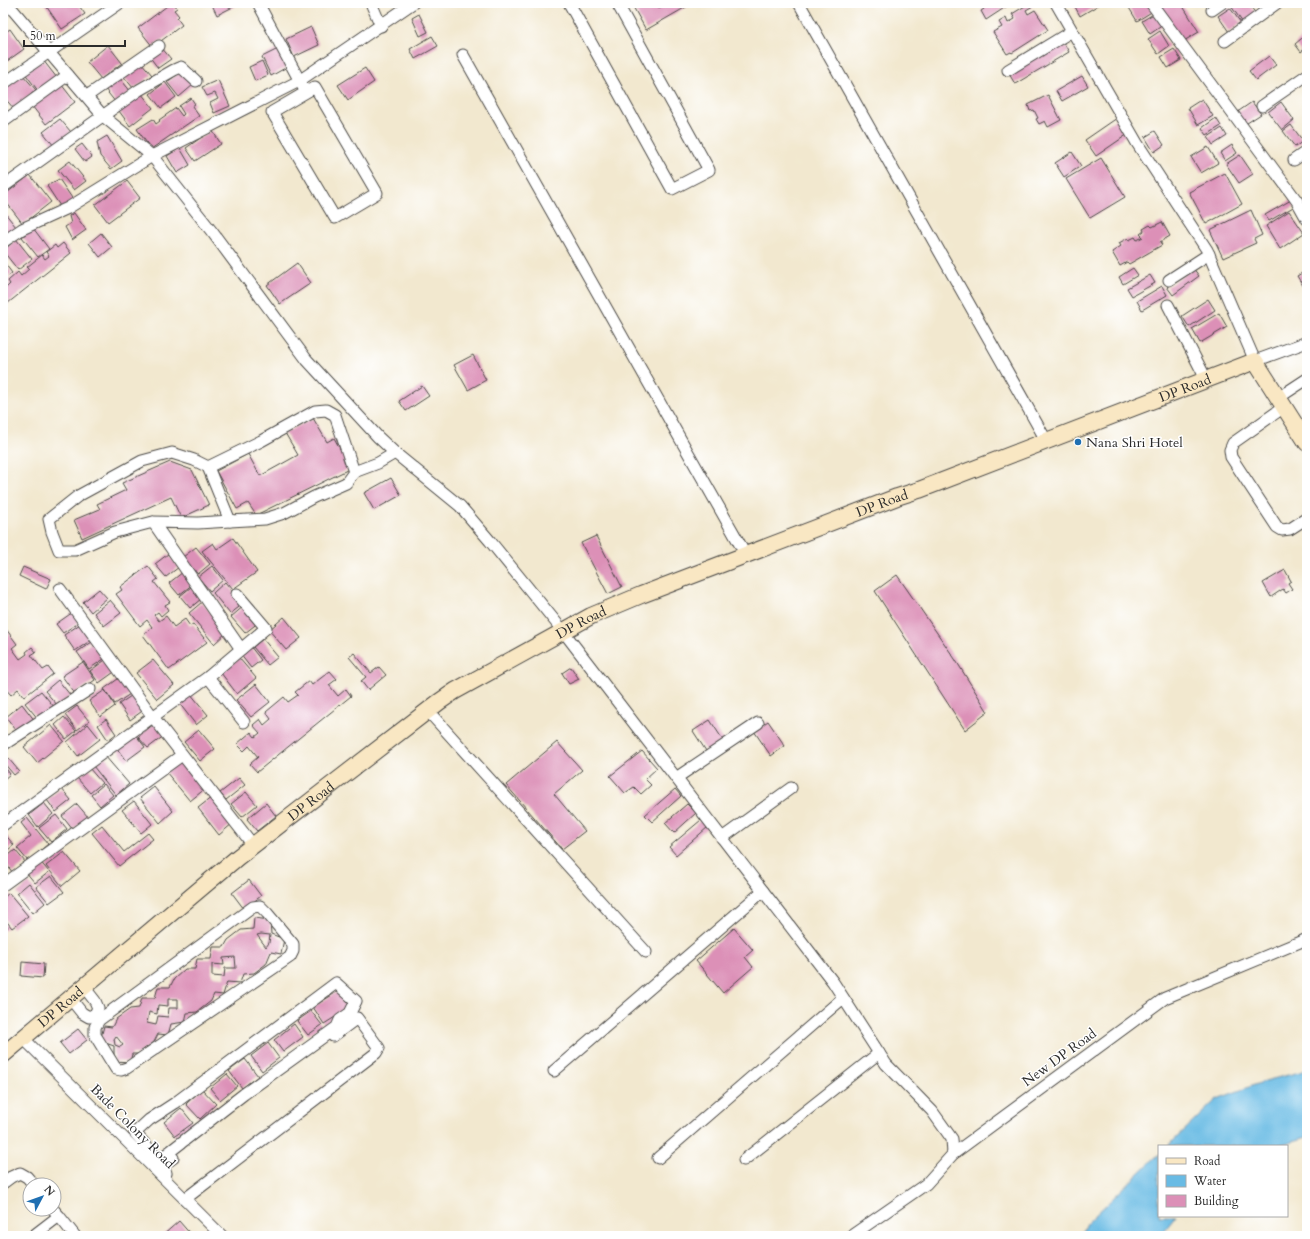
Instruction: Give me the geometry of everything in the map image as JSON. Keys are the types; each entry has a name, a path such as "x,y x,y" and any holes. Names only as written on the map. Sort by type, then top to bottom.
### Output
{"street":[{"path":"7,3 103,116 152,156 214,233 304,357 378,437 395,453 460,506 490,541 563,631 833,982 886,1064 932,1111 952,1139 953,1154"},
{"path":"3,84 120,3"},
{"path":"258,3 306,92"},
{"path":"371,3 382,26"},
{"path":"3,242 22,229 68,208 152,156 299,81 382,26 413,3"},
{"path":"569,3 672,189 709,170 617,3"},
{"path":"799,3 1046,440"},
{"path":"1056,3 1137,144 1209,254 1255,361 1307,444"},
{"path":"1152,3 1297,201 1307,219"},
{"path":"1212,10 1222,3"},
{"path":"1225,41 1276,3"},
{"path":"1008,70 1072,31"},
{"path":"86,96 160,46"},
{"path":"463,55 746,555"},
{"path":"3,187 158,79 181,67 196,81"},
{"path":"3,122 68,75"},
{"path":"1262,106 1307,75"},
{"path":"315,87 377,194 335,218 272,112 306,92 315,87"},
{"path":"1294,160 1307,151"},
{"path":"1169,280 1209,254"},
{"path":"1168,305 1206,379"},
{"path":"1255,361 1307,342"},
{"name":"DP Road","path":"3,1055 23,1038 75,1004 253,845 434,707 456,691 563,631 591,616 641,595 1255,361"},
{"path":"1307,379 1233,443 1230,450 1230,457 1277,527 1282,530 1290,529 1307,518"},
{"path":"208,467 261,441 315,411 326,410 335,415 354,472"},
{"path":"230,521 208,467 194,460 172,453 142,461 78,496 49,519 59,550 74,550 115,532 153,522 198,524 265,519 284,513 314,497 346,483 354,472 378,463 395,453"},
{"path":"153,522 241,649"},
{"path":"60,589 153,717 253,845"},
{"path":"3,825 208,677 266,628 237,594"},
{"path":"208,677 244,722"},
{"path":"3,745 90,689"},
{"path":"434,707 646,952"},
{"path":"676,778 758,723"},
{"path":"3,885 182,755"},
{"path":"722,838 791,788"},
{"path":"554,1071 763,891"},
{"path":"75,1004 89,1017 97,1017 253,908 260,906 294,944 294,951 290,957 127,1068 121,1070 116,1069 95,1035 95,1027 97,1017 98,1008 88,992"},
{"name":"New DP Road","path":"851,1236 926,1184 953,1154 1165,998 1307,939"},
{"path":"336,983 356,1001 350,1013 340,1020 337,1027 244,1094 159,1167 135,1133 149,1120 336,983"},
{"path":"658,1158 843,998"},
{"path":"159,1167 357,1018 379,1048 376,1053 187,1197"},
{"name":"Bade Colony Road","path":"23,1038 159,1167 222,1236"},
{"path":"744,1160 879,1053"},
{"path":"3,1183 20,1173 27,1177"},
{"path":"33,1236 52,1217"},
{"path":"59,1217 75,1236"}],"water":[{"path":"1307,1070 1307,1137 1279,1145 1169,1145 1217,1099 1265,1081"},
{"path":"1158,1155 1158,1217 1175,1217 1160,1236 1081,1236 1087,1223"}],"building":[{"path":"44,3 77,3 85,14 62,29"},
{"path":"171,3 174,3 177,8 174,10 179,16 177,18 182,25 153,47 138,28"},
{"path":"211,3 241,3 217,15"},
{"path":"266,3 276,3 268,7"},
{"path":"631,3 656,3 659,8 668,3 693,3 646,30"},
{"path":"988,3 1012,3 986,20 981,11 984,9 983,6"},
{"path":"1030,3 1033,6 1026,10 1028,14 1035,10 1048,30 1012,53 1007,54 993,32 1002,27 999,22 1006,18 1008,23 1015,19 1012,14"},
{"path":"1073,3 1102,3 1080,16"},
{"path":"1133,3 1148,3 1153,11 1137,21 1128,6"},
{"path":"1167,3 1181,3 1199,32 1182,42 1160,7"},
{"path":"1235,3 1248,3 1256,14 1243,23 1231,6"},
{"path":"1230,8 1241,23 1229,32 1218,16"},
{"path":"1155,13 1163,25 1150,34 1142,21"},
{"path":"419,14 428,32 420,36 412,18"},
{"path":"311,27 319,45 294,57 286,39"},
{"path":"10,29 24,49 3,64 3,34"},
{"path":"1160,31 1169,46 1158,54 1148,39"},
{"path":"1307,34 1307,47 1301,52 1295,44"},
{"path":"432,36 438,46 415,59 410,49"},
{"path":"1062,40 1069,52 1015,84 1008,72"},
{"path":"108,45 122,63 101,79 87,62"},
{"path":"161,47 171,59 158,68 149,56"},
{"path":"278,49 287,67 271,76 262,57"},
{"path":"1174,49 1181,60 1168,68 1161,57"},
{"path":"1269,56 1276,65 1256,80 1249,71"},
{"path":"43,60 57,78 39,92 24,72"},
{"path":"262,61 268,75 255,81 249,67"},
{"path":"141,62 152,75 134,89 124,77"},
{"path":"365,68 374,82 348,100 338,85"},
{"path":"182,71 193,85 179,97 167,82"},
{"path":"22,74 36,90 14,109 3,96 3,90"},
{"path":"1082,76 1088,86 1062,101 1056,91"},
{"path":"119,77 131,92 116,103 105,89"},
{"path":"218,80 230,106 214,113 210,103 218,99 215,93 207,96 202,87"},
{"path":"165,82 176,97 161,108 150,94"},
{"path":"61,84 75,102 46,124 32,106"},
{"path":"141,93 153,108 130,126 119,111"},
{"path":"1048,95 1061,120 1048,127 1045,121 1039,124 1034,110 1030,111 1028,105"},
{"path":"191,98 195,104 192,106 199,116 151,149 137,129 153,119 156,124 160,121 159,120 176,108 182,116 184,114 179,106"},
{"path":"1202,99 1213,116 1198,125 1188,108"},
{"path":"1252,102 1261,114 1244,125 1236,113"},
{"path":"1281,102 1294,120 1282,130 1268,112"},
{"path":"1117,118 1128,134 1096,156 1085,140"},
{"path":"1216,118 1221,126 1207,135 1202,128"},
{"path":"60,119 71,132 54,146 43,132"},
{"path":"1291,125 1303,141 1295,147 1283,131"},
{"path":"1222,128 1227,136 1213,145 1208,137"},
{"path":"212,130 221,144 195,161 186,148"},
{"path":"1155,131 1164,145 1154,152 1145,137"},
{"path":"107,136 122,161 111,169 100,156 97,142"},
{"path":"82,144 92,157 85,162 75,149"},
{"path":"1232,145 1237,153 1225,161 1220,153"},
{"path":"1208,147 1218,163 1201,173 1191,157"},
{"path":"180,148 190,165 177,173 167,156"},
{"path":"1072,152 1081,166 1064,177 1055,163"},
{"path":"1240,155 1253,174 1239,183 1226,164"},
{"path":"1101,158 1125,197 1090,218 1066,179"},
{"path":"70,161 86,181 74,190 58,170"},
{"path":"1225,173 1242,204 1206,224 1189,192"},
{"path":"30,175 51,202 23,224 3,196"},
{"path":"59,179 74,201 62,209 47,186"},
{"path":"127,181 140,198 108,222 95,205"},
{"path":"1291,200 1295,206 1269,221 1265,215"},
{"path":"1251,210 1262,235 1254,239 1256,243 1223,258 1210,230"},
{"path":"1289,211 1304,233 1280,249 1266,226"},
{"path":"5,213 16,227 3,239 3,215"},
{"path":"74,213 86,230 72,240 65,227 71,223 69,216"},
{"path":"1162,222 1170,236 1160,242 1162,245 1129,264 1127,262 1120,266 1112,252 1121,246 1119,243 1128,238 1129,240 1135,237 1137,240 1143,237 1140,234 1144,231 1143,229 1150,225 1152,227"},
{"path":"33,228 49,249 38,257 22,237"},
{"path":"101,233 112,247 100,257 89,243"},
{"path":"16,239 32,259 18,270 3,251"},
{"path":"63,243 71,253 3,307 3,286 5,289 10,284 8,281 18,272 21,276 29,269 27,267 42,255 45,259 49,256 46,252 55,245 57,248"},
{"path":"3,261 12,273 3,280"},
{"path":"297,263 311,283 280,304 267,285"},
{"path":"1133,268 1138,275 1123,284 1119,277"},
{"path":"1193,268 1199,276 1173,295 1167,287"},
{"path":"1307,270 1307,292 1297,276"},
{"path":"1150,275 1155,283 1132,296 1127,288"},
{"path":"1162,286 1167,295 1142,310 1137,301"},
{"path":"1208,299 1215,310 1189,327 1182,316"},
{"path":"1219,313 1227,327 1200,343 1192,329"},
{"path":"473,355 486,380 468,390 454,365"},
{"path":"422,386 429,396 406,411 399,401"},
{"path":"313,418 327,442 334,438 351,468 256,515 248,503 237,509 216,471 248,454 260,476 298,455 285,433"},
{"path":"170,462 192,470 209,505 181,518 171,497 82,538 74,520 100,509 97,504 126,490 122,483"},
{"path":"391,478 401,495 374,510 364,493"},
{"path":"596,536 622,587 608,594 581,543"},
{"path":"233,538 257,572 233,589 202,551 213,543 217,549"},
{"path":"196,547 210,564 198,574 183,557"},
{"path":"168,554 179,567 166,577 155,564"},
{"path":"148,566 158,579 154,582 170,602 165,605 168,610 161,616 158,612 154,615 159,621 166,616 174,627 185,619 190,626 193,624 207,642 169,670 143,635 152,627 147,620 140,626 116,594 122,590 120,587"},
{"path":"212,566 223,580 210,591 198,577"},
{"path":"23,567 51,579 46,589 19,576"},
{"path":"1285,570 1291,581 1288,583 1292,589 1286,593 1283,589 1271,597 1263,583"},
{"path":"183,572 193,584 179,595 169,583"},
{"path":"897,575 955,659 988,712 965,730 875,591"},
{"path":"225,582 243,604 230,614 213,593"},
{"path":"191,587 201,599 190,608 180,596"},
{"path":"99,589 107,598 91,612 83,602"},
{"path":"110,600 121,613 104,626 94,613"},
{"path":"202,602 227,632 214,644 189,613"},
{"path":"245,605 259,622 245,633 231,617"},
{"path":"73,612 79,622 63,633 56,624"},
{"path":"284,617 301,638 286,650 269,630"},
{"path":"83,622 94,638 75,651 64,635"},
{"path":"6,629 17,644 12,648 20,659 27,654 26,652 32,647 36,652 31,655 43,670 48,667 53,674 24,697 18,689 11,695 3,686 3,630 4,631"},
{"path":"263,639 278,657 268,665 253,647"},
{"path":"95,640 107,657 89,669 77,652"},
{"path":"250,646 261,660 251,668 240,654"},
{"path":"354,653 371,673 379,667 386,675 368,690 361,681 366,677 349,657"},
{"path":"108,658 117,670 99,683 90,671"},
{"path":"239,658 256,678 237,694 221,673"},
{"path":"153,660 174,685 157,699 136,673"},
{"path":"83,662 95,680 75,694 62,676"},
{"path":"571,667 579,679 569,684 562,673"},
{"path":"330,671 337,679 329,685 338,696 346,689 351,696 257,772 250,764 258,757 249,746 244,751 237,744 251,732 255,737 260,733 253,725 260,719 264,725 271,719 266,712 284,697 288,702 298,695 295,692 309,681 312,685"},
{"path":"122,676 133,692 115,704 104,689"},
{"path":"58,680 71,696 58,706 45,691"},
{"path":"256,684 270,702 251,717 236,700"},
{"path":"105,690 115,706 100,717 89,701"},
{"path":"41,691 55,708 39,720 25,703"},
{"path":"190,693 208,715 196,725 179,703"},
{"path":"134,694 145,709 130,720 119,704"},
{"path":"22,704 35,721 19,734 6,717"},
{"path":"77,706 89,721 77,730 65,715"},
{"path":"64,717 76,731 66,739 55,725"},
{"path":"106,719 116,734 108,740 98,725"},
{"path":"710,720 725,743 708,754 693,731"},
{"path":"768,721 785,746 771,756 754,731"},
{"path":"155,723 165,735 148,748 138,737"},
{"path":"88,724 100,739 78,756 67,742"},
{"path":"51,725 64,741 37,763 24,747"},
{"path":"199,730 215,749 200,761 184,742"},
{"path":"135,734 145,747 126,761 116,747"},
{"path":"557,742 582,770 554,794 585,831 562,849 506,785"},
{"path":"642,751 657,768 645,779 651,785 641,794 634,787 625,793 610,776"},
{"path":"105,756 129,784 116,795 93,766"},
{"path":"8,758 19,771 14,775 3,762"},
{"path":"182,759 206,788 190,801 166,772"},
{"path":"3,765 10,774 3,780"},
{"path":"89,768 102,783 90,793 77,778"},
{"path":"239,778 245,785 226,800 220,793"},
{"path":"104,784 113,795 100,806 91,795"},
{"path":"154,787 173,811 160,823 140,798"},
{"path":"61,788 71,800 56,812 47,800"},
{"path":"675,789 681,796 652,822 645,815"},
{"path":"246,792 257,805 242,817 231,804"},
{"path":"212,797 233,823 219,835 198,808"},
{"path":"134,801 152,824 141,833 122,810"},
{"path":"44,803 53,814 38,827 29,815"},
{"path":"266,803 276,816 257,831 247,819"},
{"path":"77,804 88,817 73,830 62,816"},
{"path":"687,804 696,813 674,833 665,823"},
{"path":"56,815 67,829 51,842 39,828"},
{"path":"27,818 48,844 28,861 17,848 31,836 21,823"},
{"path":"701,820 708,827 676,855 669,847"},
{"path":"102,825 124,852 148,833 153,839 119,866 92,833"},
{"path":"3,832 14,845 3,854"},
{"path":"15,850 26,863 13,873 3,860"},
{"path":"64,852 80,871 62,886 46,866"},
{"path":"39,860 49,872 35,883 25,871"},
{"path":"3,870 7,875 3,879"},
{"path":"51,876 64,892 49,903 36,887"},
{"path":"249,880 261,896 244,909 232,893"},
{"path":"29,883 45,903 33,913 17,893"},
{"path":"9,893 28,916 12,928 3,917 3,898"},
{"path":"254,918 270,920 271,934 284,939 281,954 271,952 266,964 254,973 243,974 240,983 227,982 223,995 214,994 211,1001 197,1012 187,1013 185,1022 171,1024 168,1035 158,1034 154,1042 138,1054 132,1054 130,1062 114,1061 114,1046 100,1041 104,1026 112,1027 116,1019 130,1009 139,1008 142,998 155,998 158,987 170,987 174,979 185,969 195,969 197,959 211,959 213,947 224,947 228,940 241,930 253,929","holes":["257,935 270,935 269,943 266,947","235,957 236,968 225,968 224,977 212,976 212,964 224,965 223,958","168,999 178,999 178,1008 169,1008 168,1017 158,1016 156,1025 147,1023 149,1012 157,1014 158,1005 168,1006","116,1036 123,1045 120,1047 115,1045 114,1039"]},
{"path":"3,922 8,927 3,931"},
{"path":"734,928 753,950 745,957 753,967 723,993 696,961"},
{"path":"22,962 44,964 43,978 21,976"},
{"path":"340,990 351,1007 324,1024 313,1007"},
{"path":"311,1011 322,1025 308,1035 297,1021"},
{"path":"294,1024 303,1037 283,1052 274,1040"},
{"path":"78,1029 87,1040 69,1054 60,1043"},
{"path":"268,1043 279,1058 262,1071 251,1056"},
{"path":"245,1059 258,1076 242,1088 229,1071"},
{"path":"227,1074 237,1086 220,1100 210,1088"},
{"path":"202,1089 216,1104 200,1119 186,1104"},
{"path":"181,1108 193,1123 175,1136 164,1122"},
{"path":"179,1221 192,1236 162,1236"}],"place":[{"name":"Nana Shri Hotel","path":"1078,442"}]}
